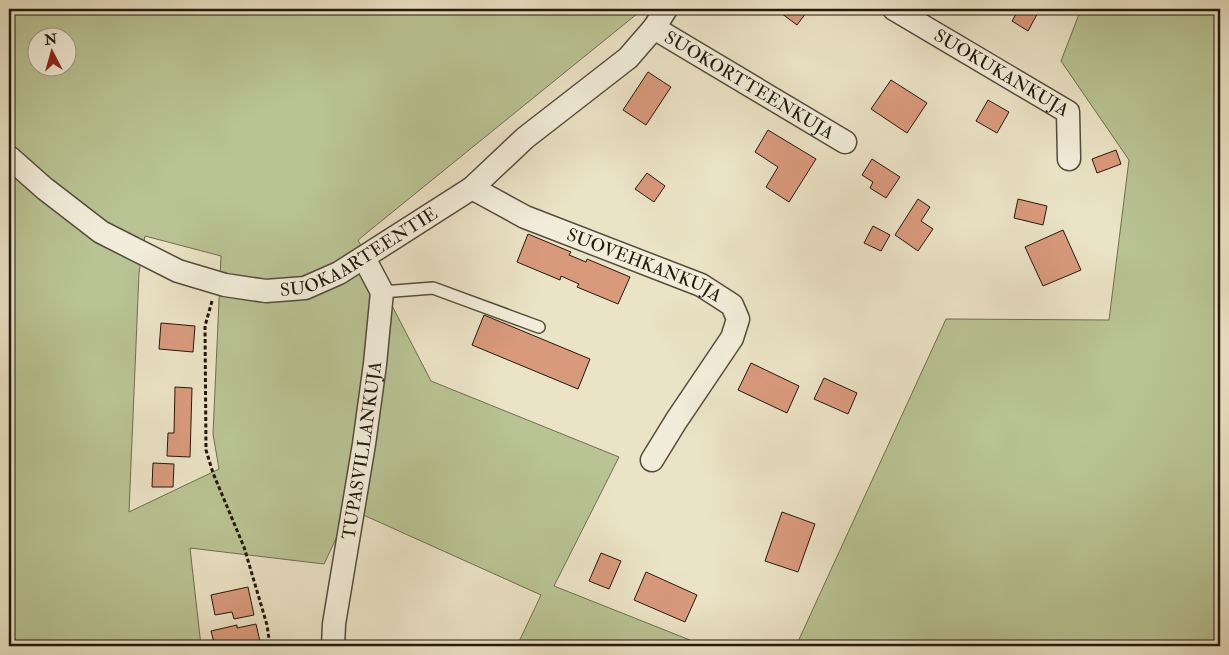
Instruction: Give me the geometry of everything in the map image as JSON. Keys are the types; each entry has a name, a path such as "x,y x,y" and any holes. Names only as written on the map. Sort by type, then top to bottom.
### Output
{"street":[{"name":"SUOKAARTEENTIE","path":"9,157 44,188 101,232 178,271 217,283 266,291 305,288 339,274 472,188 525,138 628,58 654,28 666,9"},
{"name":"SUOKUKANKUJA","path":"894,9 1068,112 1069,159"},
{"name":"SUOKORTTEENKUJA","path":"654,28 845,142"},
{"name":"SUOVEHKANKUJA","path":"472,188 524,217 702,285 732,305 738,319 732,338 652,460"},
{"path":"364,258 382,292"},
{"name":"TUPASVILLANKUJA","path":"333,646 336,614 364,444 382,292"}],"lane":[{"path":"382,292 433,288 539,327"}],"path":[{"path":"217,283 205,326 206,450 213,473 244,547 267,625 270,646"}],"green space":[{"path":"9,9 643,9 358,240 431,381 619,457 554,586 705,646 517,646 541,595 350,509 324,564 190,548 201,646 9,646","holes":["145,236 221,256 213,434 219,469 129,512 139,273"]},
{"path":"1081,9 1220,9 1220,646 796,646 946,319 1109,320 1129,160 1061,61"}],"building":[{"path":"809,9 797,25 777,10"},
{"path":"1019,9 1040,9 1028,31 1012,21"},
{"path":"648,72 671,87 646,125 623,110"},
{"path":"891,80 927,103 907,133 871,109"},
{"path":"988,100 1009,112 997,133 976,121"},
{"path":"768,130 816,159 789,202 766,187 778,167 755,152"},
{"path":"1116,150 1121,164 1097,173 1092,159"},
{"path":"872,159 900,177 886,198 870,188 873,182 862,175"},
{"path":"647,173 665,186 654,202 635,189"},
{"path":"918,199 930,207 921,221 933,229 918,251 895,235"},
{"path":"1018,199 1047,206 1043,225 1014,218"},
{"path":"873,226 890,235 881,251 864,243"},
{"path":"1063,230 1081,270 1043,286 1025,247"},
{"path":"528,234 571,252 569,255 586,262 587,259 630,277 618,304 577,287 579,284 561,276 560,280 517,262"},
{"path":"484,315 590,359 578,389 472,345"},
{"path":"161,323 195,326 193,352 159,349"},
{"path":"751,363 799,386 787,413 738,390"},
{"path":"824,378 857,393 848,414 814,399"},
{"path":"175,387 192,388 190,457 167,456 168,433 174,433"},
{"path":"153,463 174,464 173,487 152,487"},
{"path":"782,512 815,524 798,572 765,561"},
{"path":"601,553 621,561 609,589 589,581"},
{"path":"646,572 697,595 685,622 634,600"},
{"path":"248,587 254,615 234,619 232,612 215,615 211,595"},
{"path":"256,624 261,646 215,646 211,631 237,625 237,628"}]}
